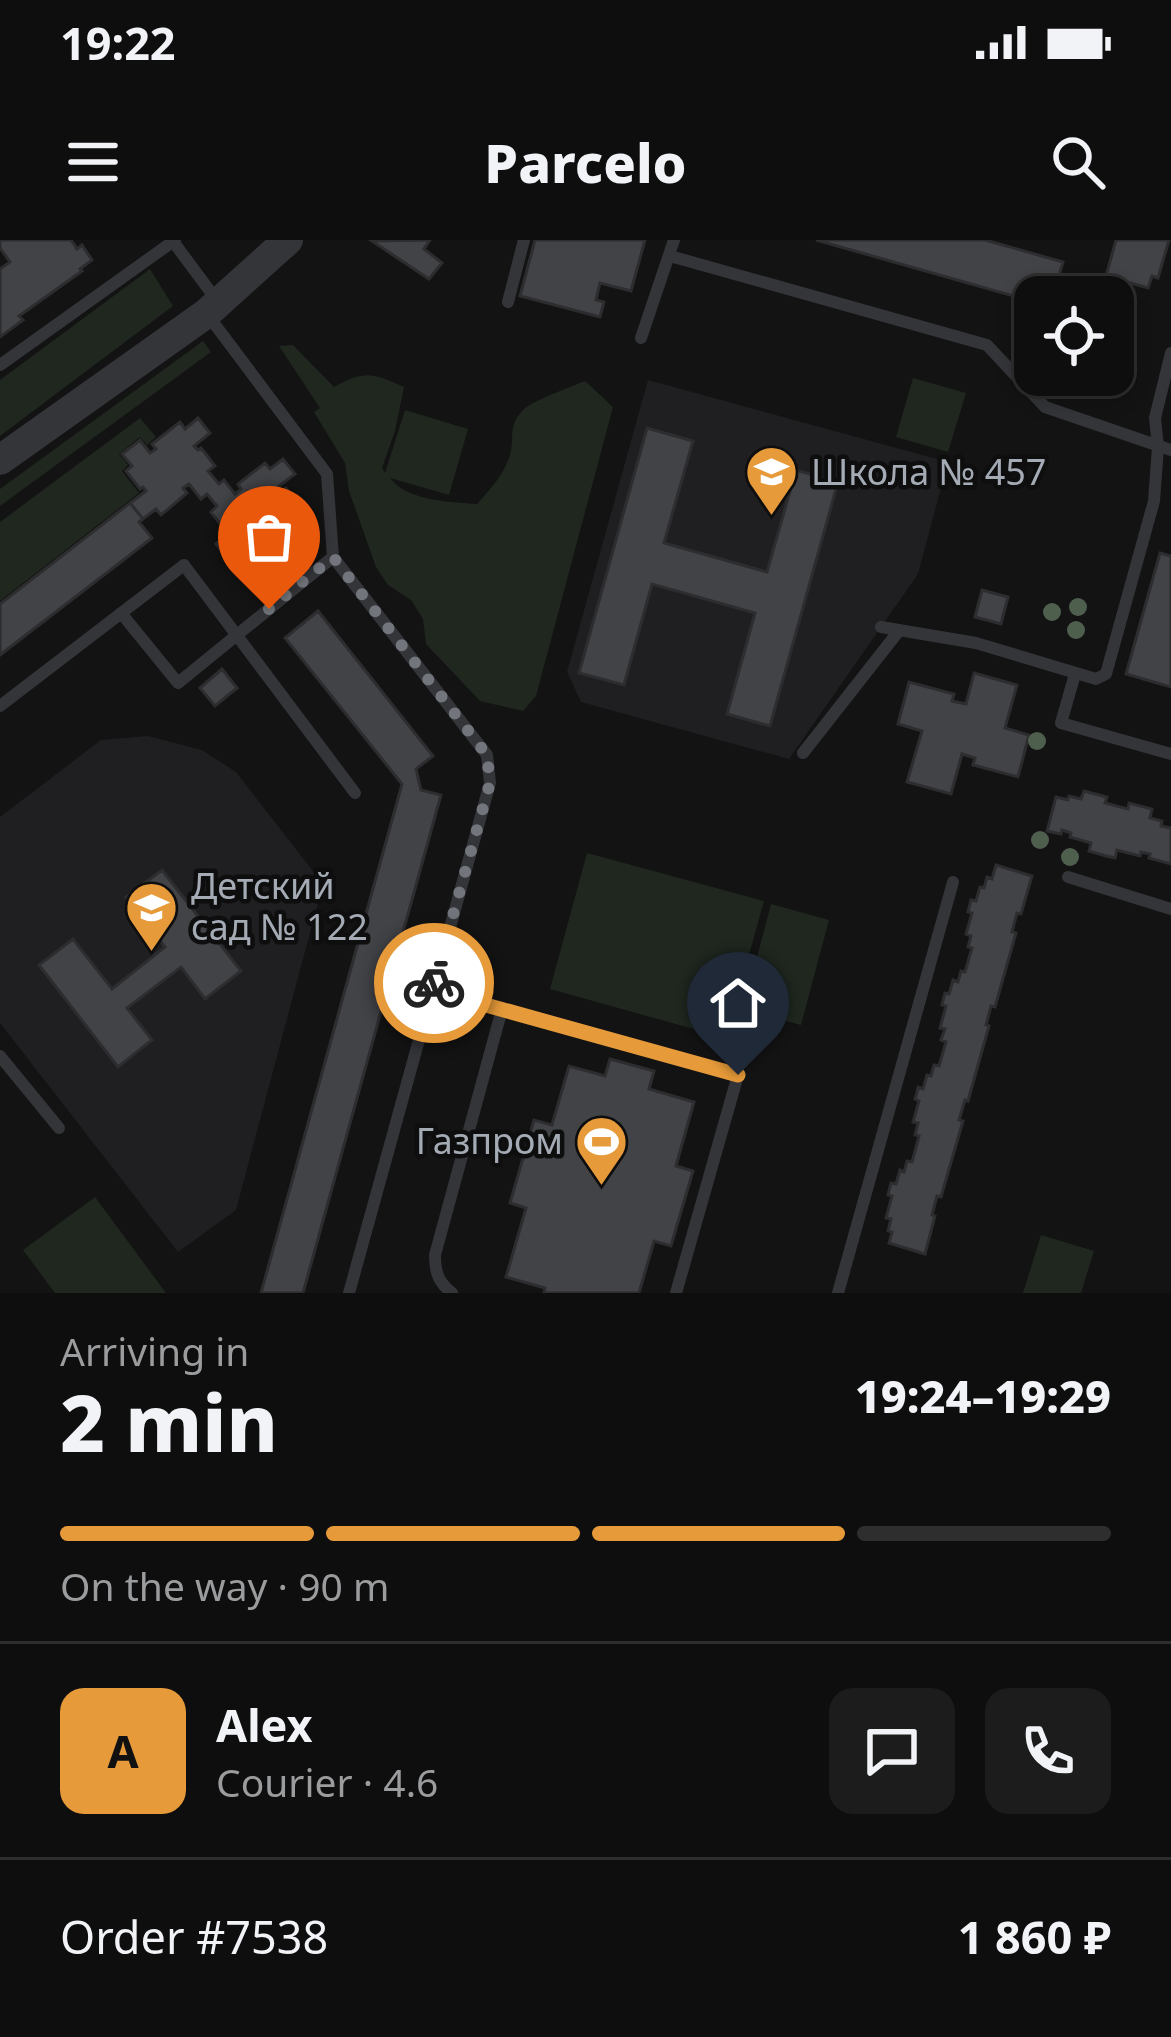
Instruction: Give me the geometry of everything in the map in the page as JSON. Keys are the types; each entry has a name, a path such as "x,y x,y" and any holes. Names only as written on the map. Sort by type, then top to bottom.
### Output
{"street":[{"path":"0,460 213,308 288,240"}],"lane":[{"path":"0,365 173,240 213,308 327,474 333,557 487,755 490,783 349,1293"},
{"path":"508,302 524,240"},
{"path":"640,338 674,240"},
{"path":"670,256 987,345 1046,407 1164,448"},
{"path":"881,627 976,643 1096,679 1106,674 1154,501 1164,448 1154,418 1171,353"},
{"path":"121,613 178,683 333,557"},
{"path":"0,706 184,565 356,793"},
{"path":"802,753 898,632"},
{"path":"1075,674 1061,723 1171,754"},
{"path":"1068,877 1171,909"},
{"path":"838,1293 953,882"},
{"path":"432,990 738,1075 676,1293"},
{"path":"452,1293 435,1272 435,1255 502,1010"},
{"path":"0,1056 59,1128"}],"shaded area":[{"path":"150,269 173,306 0,436 0,380"},
{"path":"203,341 211,352 0,506 0,489"},
{"path":"293,345 334,387 369,375 404,387 382,468 385,473 405,410 468,429 449,495 390,478 407,491 430,499 477,504 507,462 515,422 534,403 585,381 613,407 536,696 523,711 480,701 426,644 423,619 411,600 388,585 376,567 349,491 345,463 314,412 320,408 279,346"},
{"path":"913,378 966,393 948,452 896,437"},
{"name":"Школа № 457","path":"648,380 948,462 918,574 789,759 581,702 567,672"},
{"path":"140,418 156,437 147,445 140,437 119,454 128,465 122,471 139,493 0,601 0,522"},
{"name":"Детский сад № 122","path":"148,736 202,750 236,772 323,884 236,1210 178,1252 0,1023 0,817 101,740"},
{"path":"587,853 764,901 726,1038 550,989"},
{"path":"771,904 829,920 801,1025 743,1010"},
{"path":"95,1197 166,1293 55,1293 23,1250"},
{"path":"1041,1235 1094,1251 1081,1293 1023,1293"}],"building":[{"path":"0,240 71,240 77,249 82,245 92,260 19,316 23,320 0,337 0,269 10,262"},
{"path":"430,240 424,249 442,263 429,279 372,241"},
{"path":"535,240 645,240 631,291 600,283 596,300 604,302 600,317 520,296"},
{"path":"816,240 985,240 1063,262 1059,276 1014,276 1014,296"},
{"path":"1116,240 1169,240 1158,278 1152,276 1148,288 1134,284 1134,276 1106,276"},
{"path":"198,418 210,433 194,446 215,466 208,471 219,484 224,480 235,494 241,489 238,484 265,463 270,469 283,459 295,474 279,486 300,506 293,511 304,523 285,538 274,524 269,529 273,533 246,555 241,549 228,560 216,544 231,531 211,512 217,506 207,494 201,499 189,484 183,488 187,493 161,515 156,509 143,519 130,503 146,491 126,471 132,466 122,454 140,440 150,453 156,449 152,444 180,422 185,429"},
{"path":"647,428 693,441 664,543 767,572 796,470 838,482 770,726 727,714 755,613 652,584 624,685 579,673"},
{"path":"130,503 152,538 0,655 0,604"},
{"path":"1160,553 1171,556 1171,687 1126,674"},
{"path":"982,590 1008,597 1001,624 975,617"},
{"path":"318,611 433,756 416,769 421,790 441,795 303,1293 261,1293 402,784 285,638"},
{"path":"222,669 237,688 215,706 200,688"},
{"path":"974,673 1017,685 1005,728 1029,735 1018,777 973,765 975,758 962,754 951,794 907,782 922,731 898,724 909,682 954,694 952,701 966,704"},
{"path":"1084,791 1107,797 1105,803 1152,809 1150,818 1171,828 1171,864 1141,852 1140,856 1117,850 1115,858 1106,856 1089,851 1091,843 1070,837 1071,833 1047,831 1056,797 1081,799"},
{"path":"996,865 1032,876 1021,914 1017,913 1012,932 1016,933 995,1007 991,1006 941,1197 937,1196 925,1254 889,1243 891,1219 886,1218 892,1196 888,1195 900,1170 904,1172 907,1161 912,1162 919,1136 915,1135 918,1123 913,1122 918,1087 923,1089 927,1075 931,1076 934,1065 939,1066 946,1042 941,1040 946,1006 942,1005 953,980 958,982 961,971 965,972 972,948 968,947 971,936 966,934 971,900 976,901 987,877 992,879"},
{"path":"162,870 241,971 205,999 181,967 127,1008 152,1040 118,1067 39,965 73,939 112,989 165,947 126,897"},
{"name":"Газпром","path":"610,1059 654,1071 649,1089 694,1102 676,1166 693,1171 671,1246 654,1241 639,1293 544,1293 545,1288 506,1277 526,1208 510,1203 534,1120 552,1125 569,1066 605,1076"}],"way so far":[{"path":"269,609 333,557 487,755 490,783 434,983"}],"place":[{"name":"Школа № 457","path":"772,518"},
{"name":"Детский сад № 122","path":"152,953"},
{"name":"Газпром","path":"602,1187"}],"route":[{"path":"434,983 432,990 738,1075"}]}
